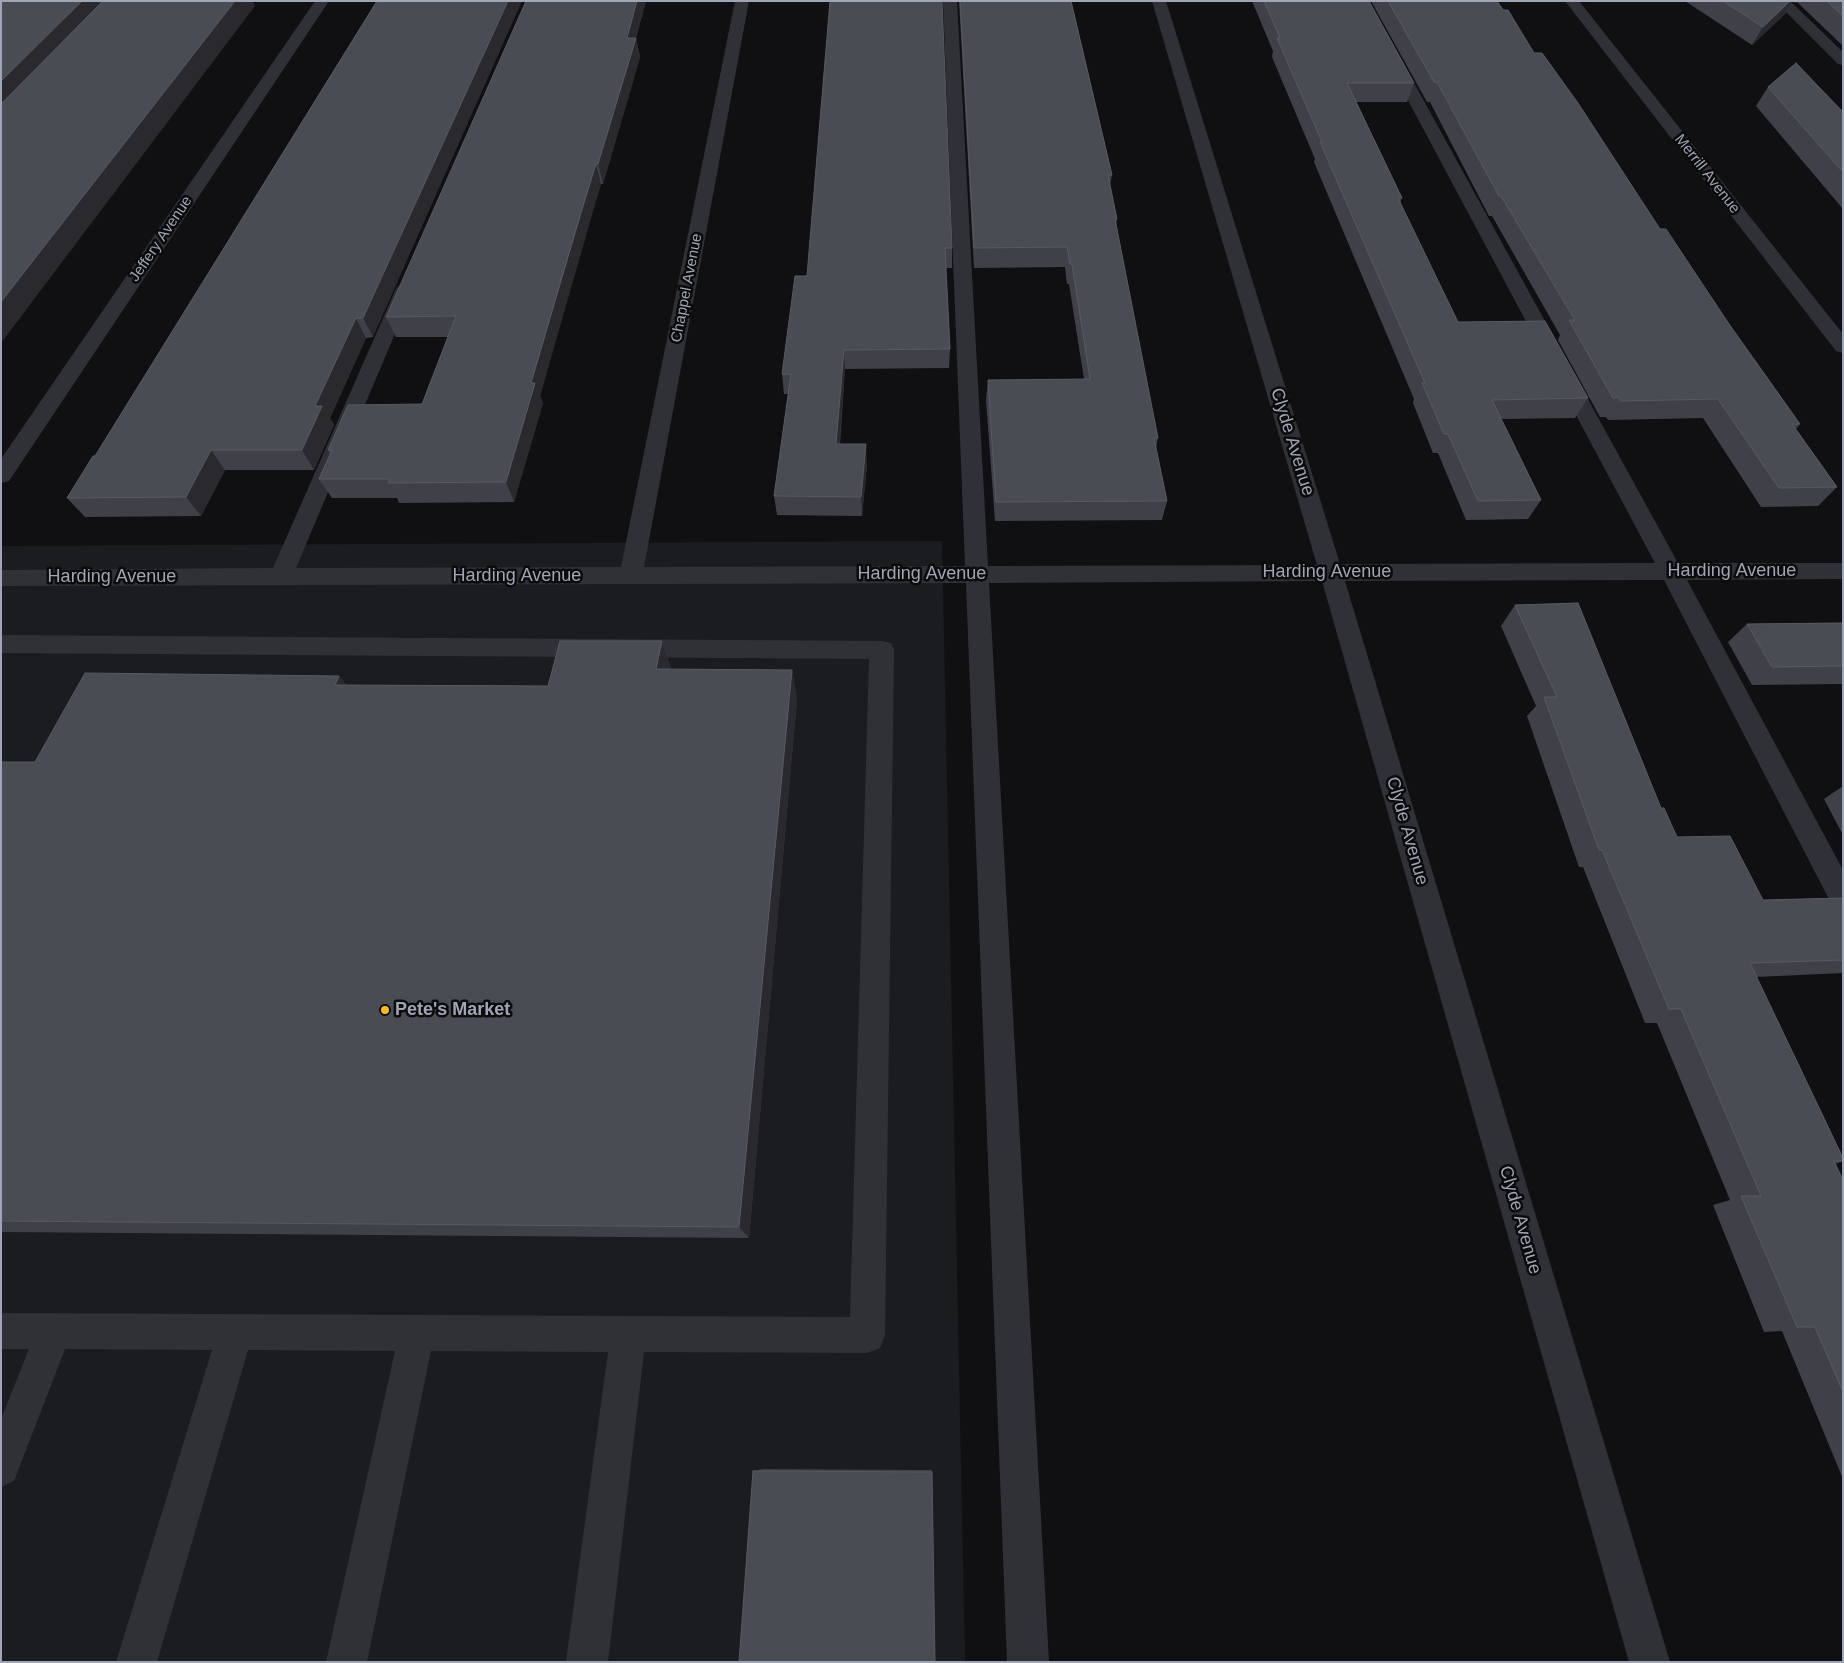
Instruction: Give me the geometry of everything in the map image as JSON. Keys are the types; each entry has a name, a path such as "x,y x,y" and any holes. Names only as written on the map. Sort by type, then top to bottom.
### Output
{"street":[{"name":"Jeffery Avenue","path":"1,476 322,1"},
{"name":"Chappel Avenue","path":"631,575 742,1"},
{"path":"950,1 1028,1662"},
{"name":"Clyde Avenue","path":"1159,1 1331,572 1650,1662"},
{"path":"1362,1 1671,571 1843,898"},
{"name":"Merrill Avenue","path":"1572,1 1843,347"},
{"path":"1782,1 1843,61"},
{"path":"281,577 412,275"},
{"name":"Harding Avenue","path":"1,578 1843,570"},
{"path":"1,644 882,650 867,1336 1,1331"},
{"path":"1,1468 54,1332"},
{"path":"136,1662 236,1332"},
{"path":"346,1662 417,1333"},
{"path":"587,1662 628,1334"}],"shaded area":[{"path":"942,541 965,1662 1,1662 1,546"}],"building":[{"path":"1,1 82,1 1,81"},
{"path":"103,1 235,1 1,302 1,104"},
{"path":"377,1 508,1 363,318 356,318 315,406 322,406 302,450 211,450 186,497 67,498 93,456 95,456"},
{"path":"526,1 637,1 627,38 636,38 598,164 596,164 582,209 531,383 535,383 506,482 388,483 390,479 319,479 332,450 328,450 348,405 422,404 456,316 386,317"},
{"path":"830,1 942,1 952,248 945,248 950,349 844,350 836,444 866,444 861,497 774,496 791,374 782,374 795,276 807,276"},
{"path":"960,1 1071,1 1112,175 1108,175 1117,219 1115,219 1158,438 1154,438 1167,501 996,502 988,380 1090,379 1072,264 1070,264 1067,247 974,248"},
{"path":"1264,1 1369,1 1414,83 1347,83 1402,198 1398,198 1458,322 1545,321 1588,398 1492,400 1541,500 1478,501 1448,434 1444,434 1422,383 1425,383 1320,142 1322,142 1277,38 1280,38"},
{"path":"1388,1 1497,1 1503,10 1508,10 1534,53 1542,53 1578,103 1660,229 1666,229 1729,324 1800,424 1792,424 1837,487 1779,488 1718,399 1621,401 1619,397 1613,398 1569,320 1575,320 1501,196 1499,196 1437,82 1434,82"},
{"path":"1723,1 1790,1 1763,27"},
{"path":"1827,1 1843,1 1843,16"},
{"path":"1796,63 1843,112 1843,172 1768,87"},
{"path":"1578,603 1661,808 1664,808 1677,837 1730,836 1763,900 1843,898 1843,960 1750,963 1843,1158 1843,1161 1834,1161 1843,1180 1843,1392 1815,1327 1797,1327 1741,1196 1761,1196 1681,1009 1669,1009 1602,850 1599,850 1544,697 1557,697 1515,605"},
{"path":"1843,623 1843,666 1772,667 1747,624"},
{"name":"Pete's Market","path":"560,641 662,641 656,669 792,670 739,1227 1,1221 1,762 35,762 85,673 339,676 335,685 548,686"},
{"path":"753,1471 932,1472 935,1662 739,1662"}],"place":[{"name":"Pete's Market","path":"385,1010"}]}
